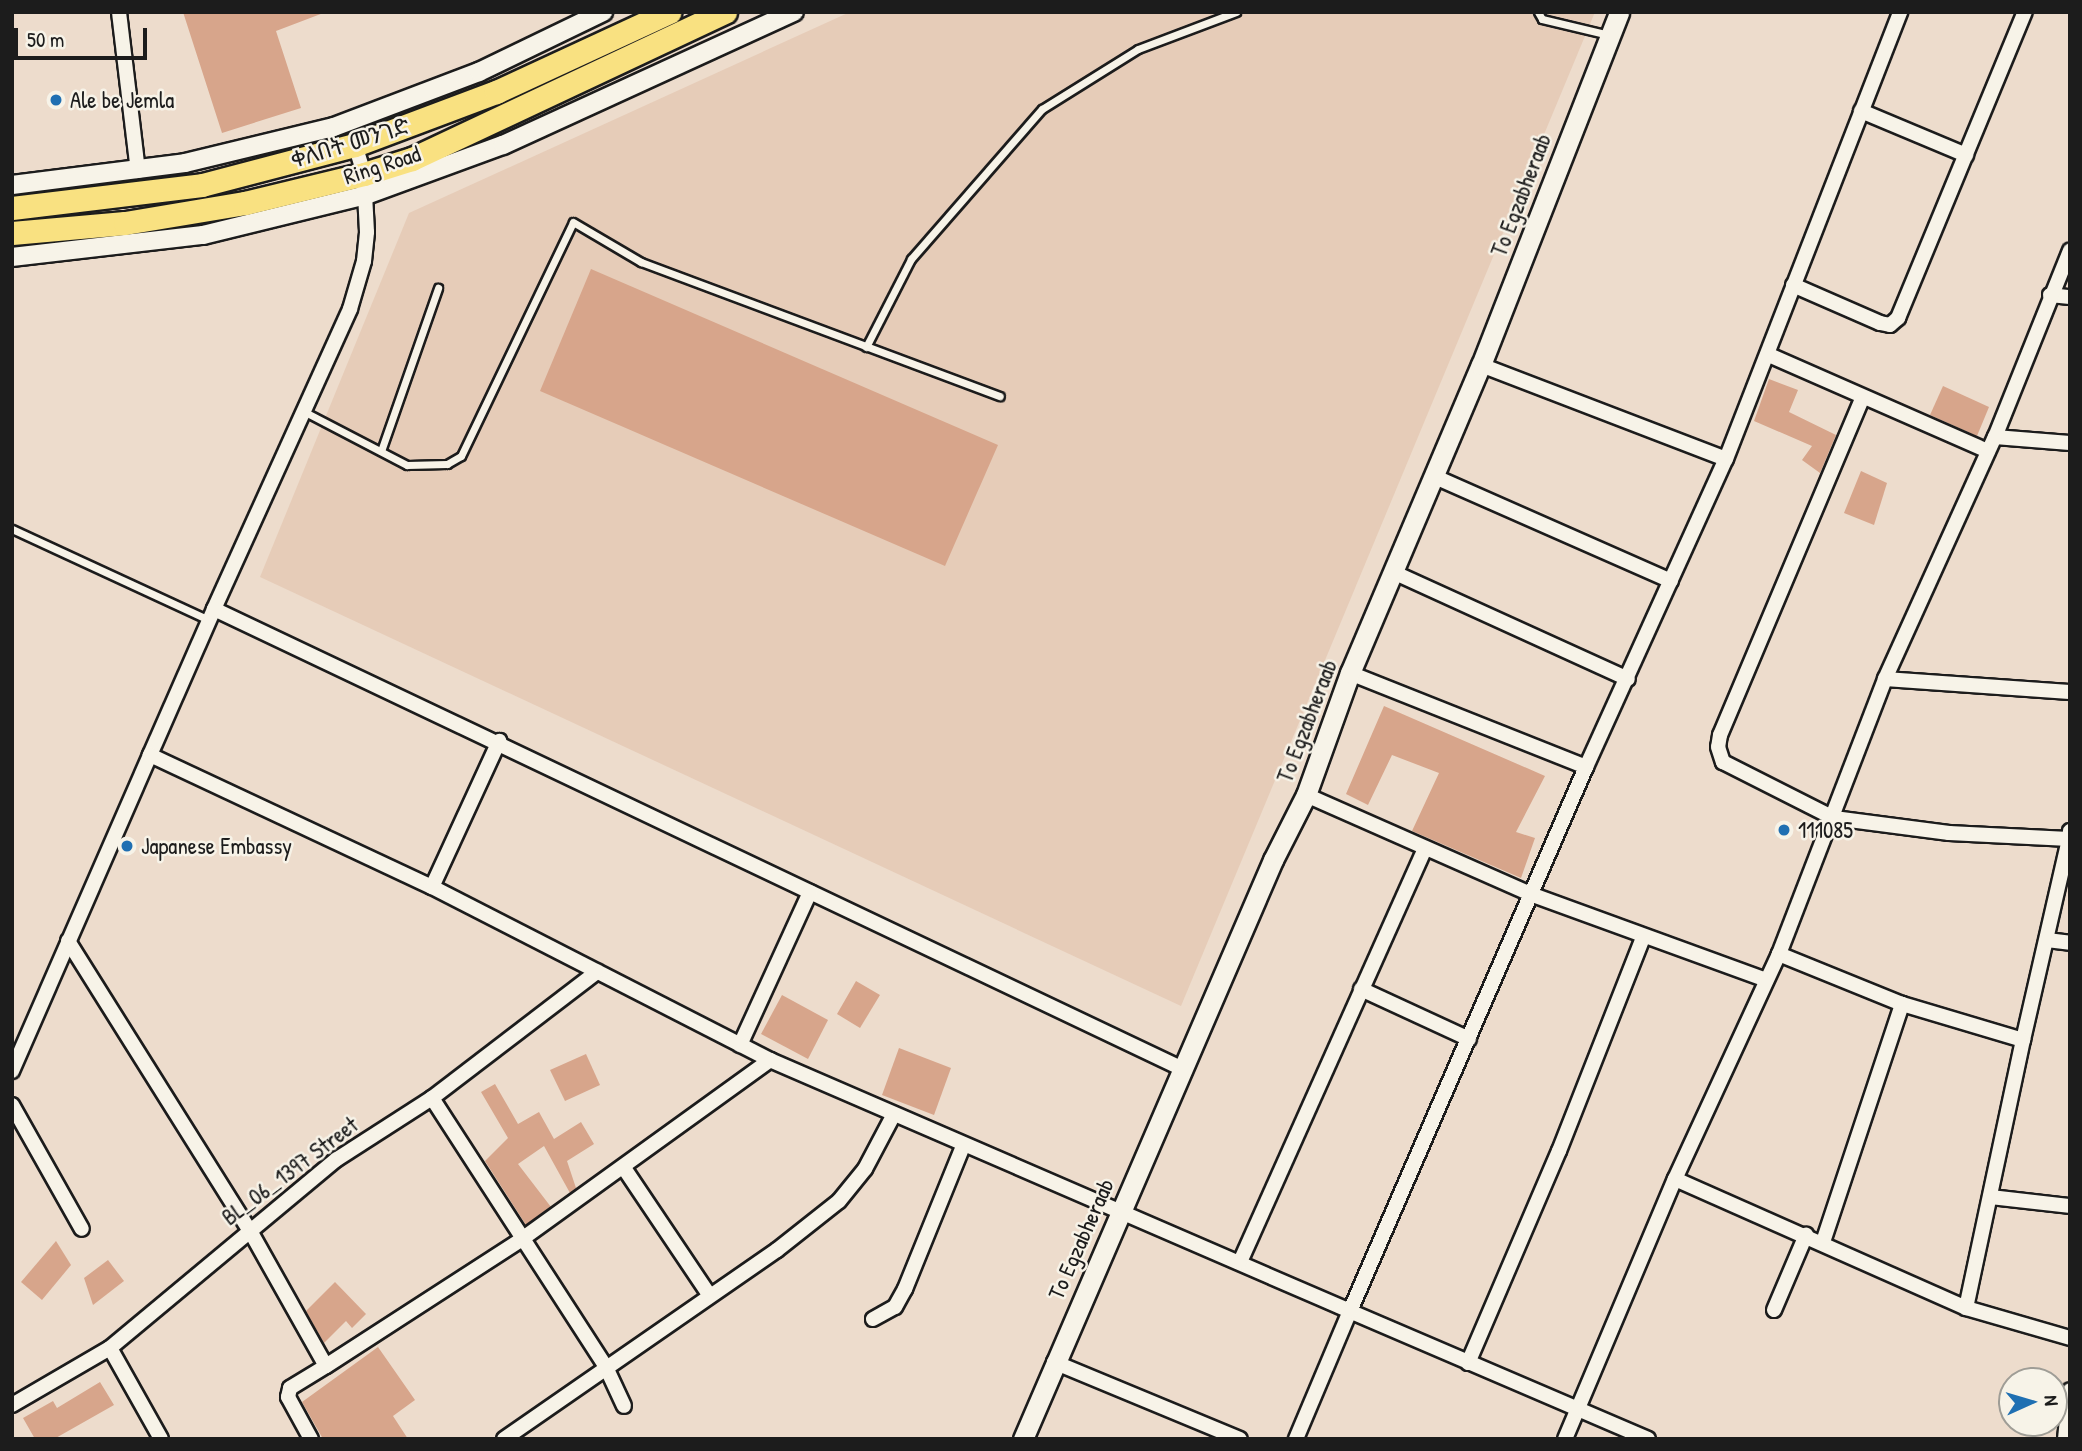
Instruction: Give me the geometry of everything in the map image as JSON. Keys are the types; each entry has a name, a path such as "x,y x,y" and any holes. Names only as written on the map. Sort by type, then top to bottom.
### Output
{"highway":[{"name":"ቀለበት መንገድ","path":"12,208 202,186 355,145 496,92 668,12"},
{"name":"Ring Road","path":"12,233 125,223 365,185 412,159 725,12"}],"main road":[{"name":"To Egzabheraab","path":"1023,1439 1054,1362 1185,1070 1273,860 1306,795 1350,673 1481,365 1619,12"}],"street":[{"path":"119,12 138,171"},
{"path":"12,185 138,171 334,127 480,72 603,12"},
{"path":"12,257 203,235 503,145 794,12"},
{"path":"1296,1439 1586,767 1726,459 1769,355 1793,285 1900,12"},
{"path":"1793,285 1890,325 1898,318 2025,12"},
{"path":"1861,111 1966,155"},
{"path":"12,1071 212,614 350,309 364,261 365,185 355,145"},
{"path":"1565,1439 1675,1179 1779,954 1834,818 1885,679 1995,437 2070,250"},
{"path":"2050,295 2070,297"},
{"path":"1769,355 1862,399 1988,451"},
{"path":"1481,365 1726,459"},
{"path":"1862,399 1717,747 1723,762 1834,818 1949,833 2069,835 1966,1308"},
{"path":"1995,437 2070,443"},
{"path":"1433,477 1671,581"},
{"path":"1393,572 1628,679"},
{"path":"212,614 499,741 1185,1070"},
{"path":"1350,673 1586,767"},
{"path":"1885,679 2070,692"},
{"path":"432,887 499,741"},
{"path":"150,755 432,887 770,1059 1119,1214 1240,1262 1648,1439"},
{"path":"1306,795 1533,895 1643,938 1766,980"},
{"path":"1240,1262 1425,849"},
{"path":"740,1045 810,892"},
{"path":"1468,1363 1559,1151 1643,938"},
{"path":"2047,940 2070,943"},
{"path":"68,941 249,1229 326,1366"},
{"path":"1779,954 1902,1004 2023,1040"},
{"name":"BL_06_1397 Street","path":"12,1405 110,1348 249,1229 337,1159 432,1098 597,972"},
{"path":"1360,989 1469,1039"},
{"path":"1824,1242 1902,1004"},
{"path":"311,1439 288,1397 290,1388 522,1239 624,1168 770,1059"},
{"path":"432,1098 605,1365 624,1406"},
{"path":"12,1105 82,1229"},
{"path":"513,1436 605,1365 708,1293 777,1250 846,1194 894,1114"},
{"path":"873,1319 895,1307 905,1289 963,1146"},
{"path":"624,1168 708,1293"},
{"path":"1675,1179 1824,1242 1966,1308 2070,1338"},
{"path":"1991,1197 2070,1206"},
{"path":"1774,1310 1806,1235"},
{"path":"110,1348 161,1439"},
{"path":"1054,1362 1240,1439"},
{"path":"2065,1439 2070,1390"}],"lane":[{"path":"866,347 911,260 1042,109 1138,50 1236,12"},
{"path":"1538,12 1542,19 1610,36"},
{"path":"305,412 407,465 447,464 461,456 573,222 641,262 1000,396"},
{"path":"381,451 438,288"},
{"path":"12,529 212,614"}],"shaded area":[{"path":"850,12 1595,12 1181,1006 260,577 409,213"}],"building":[{"path":"183,12 326,12 276,31 301,108 222,133"},
{"path":"591,269 998,445 945,566 540,391"},
{"path":"1769,379 1798,390 1789,412 1836,435 1820,473 1802,460 1812,446 1754,421"},
{"path":"1943,386 1989,407 1977,436 1930,415"},
{"path":"1861,471 1887,483 1874,525 1844,513"},
{"path":"1384,706 1545,776 1516,832 1535,838 1521,878 1412,831 1439,773 1392,755 1368,805 1346,794"},
{"path":"856,981 880,995 860,1028 837,1014"},
{"path":"782,995 828,1020 808,1059 761,1034"},
{"path":"899,1048 951,1068 934,1115 882,1095"},
{"path":"586,1054 600,1085 565,1101 550,1070"},
{"path":"495,1084 518,1124 539,1112 554,1139 581,1122 594,1144 567,1161 576,1188 570,1193 544,1146 518,1164 551,1207 526,1225 485,1161 508,1138 481,1092"},
{"path":"56,1241 71,1265 42,1300 21,1282"},
{"path":"108,1260 124,1281 93,1305 84,1278"},
{"path":"335,1282 366,1314 352,1328 346,1321 324,1343 306,1311"},
{"path":"378,1347 415,1400 393,1416 408,1439 323,1439 302,1402"},
{"path":"100,1382 114,1405 54,1439 35,1439 23,1418 53,1401 57,1408"}],"place":[{"name":"Ale be Jemla","path":"56,100"},
{"name":"111085","path":"1784,830"},
{"name":"Japanese Embassy","path":"127,846"}]}
